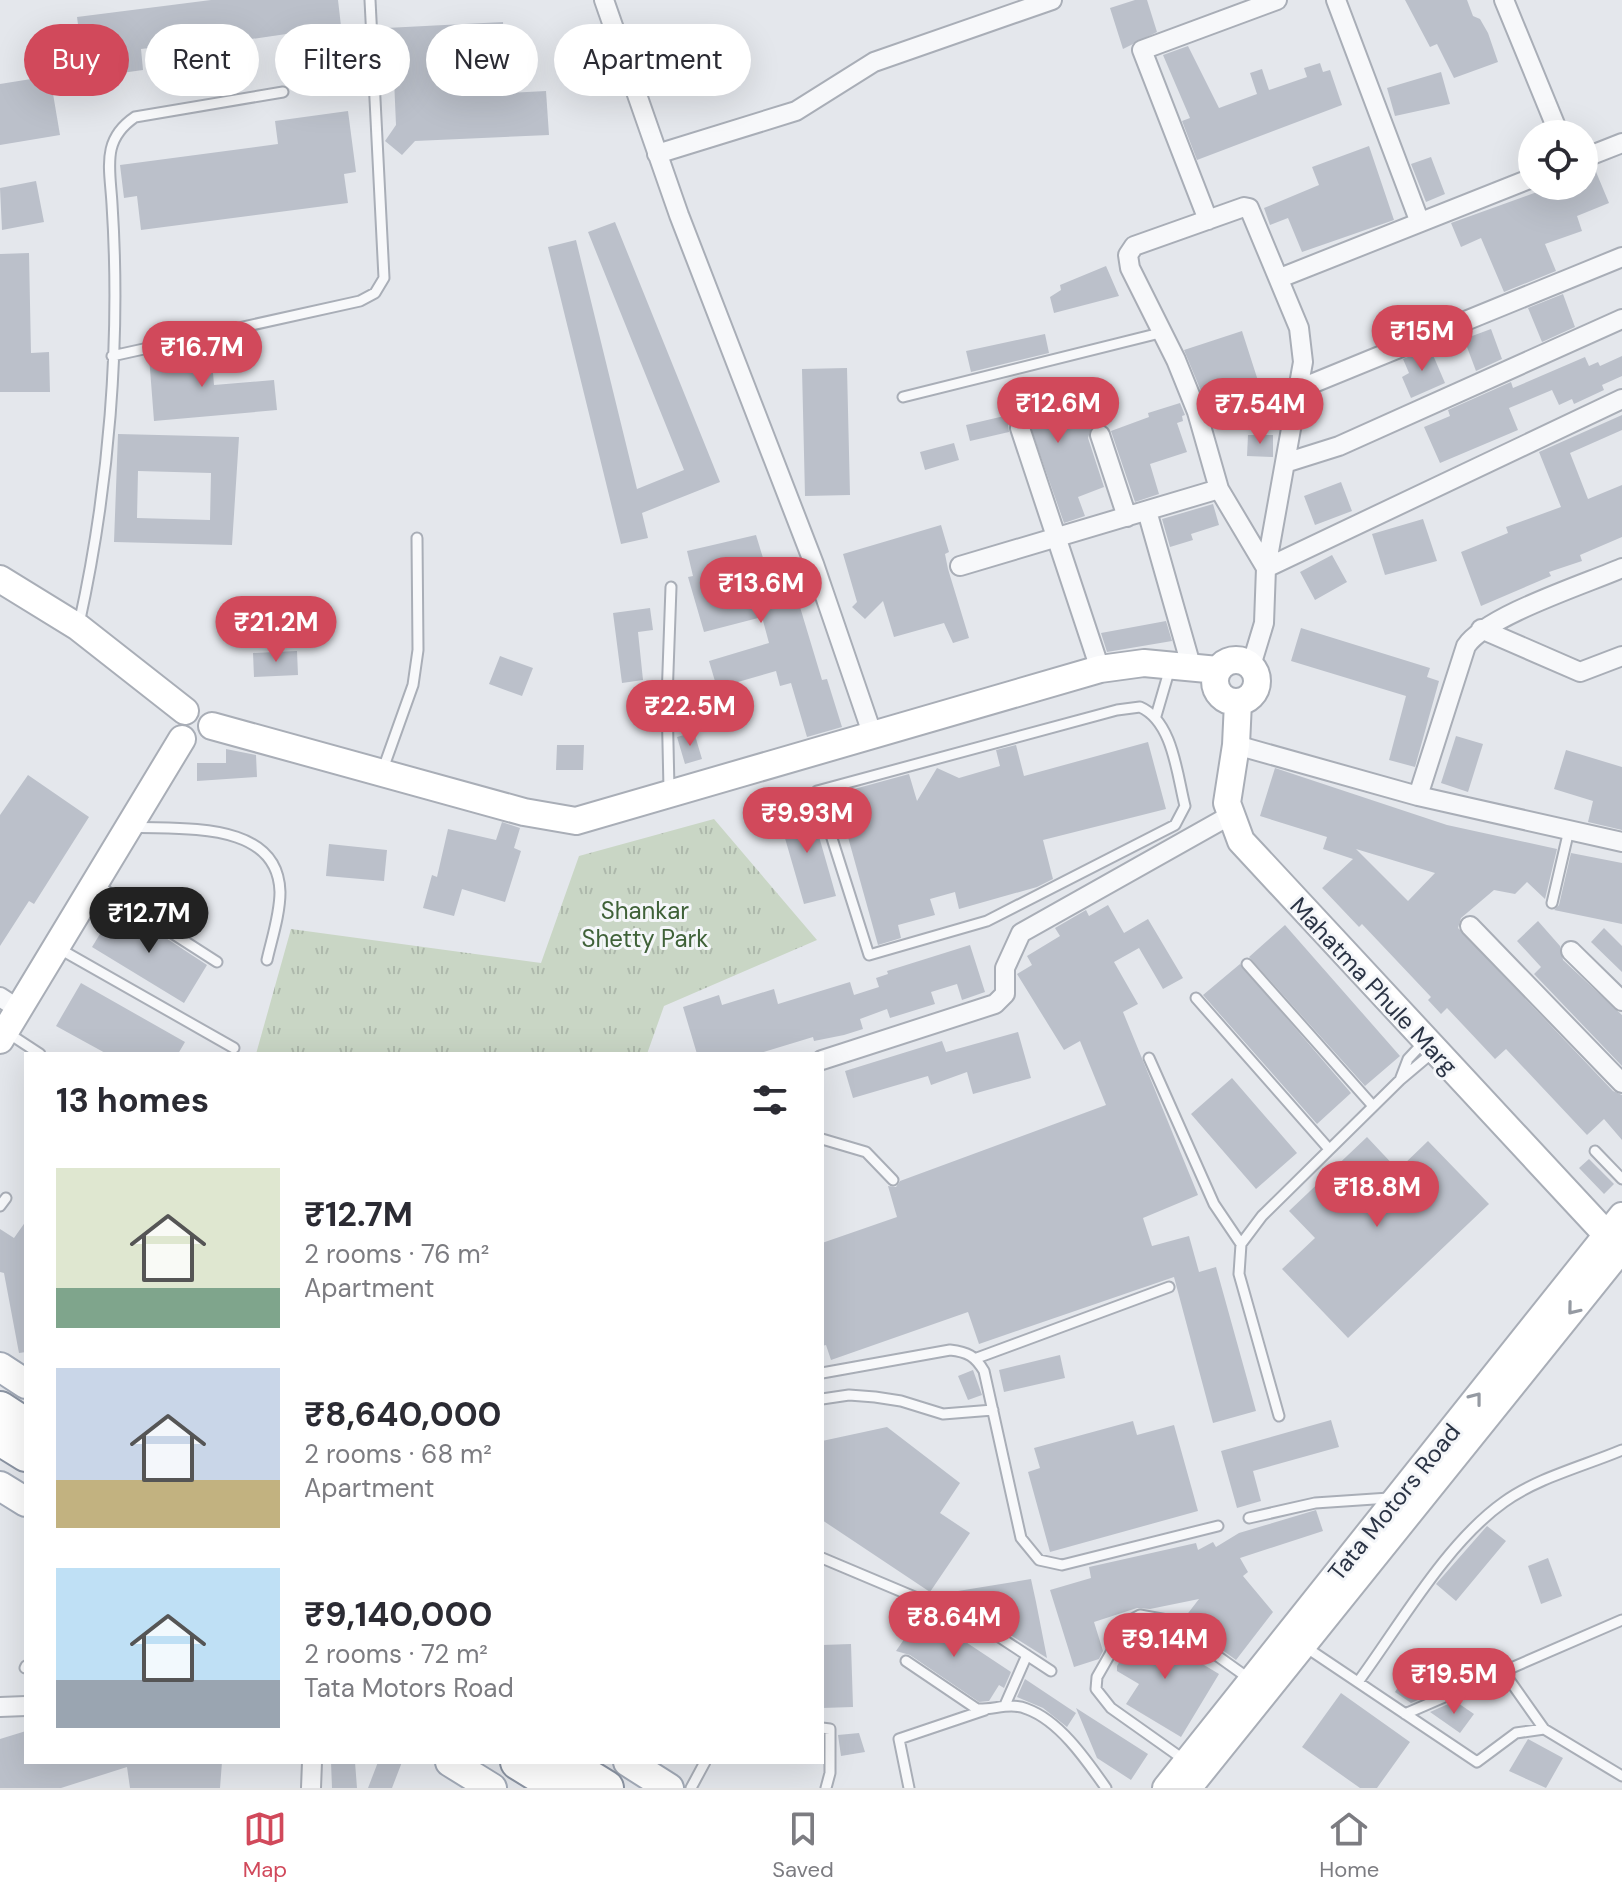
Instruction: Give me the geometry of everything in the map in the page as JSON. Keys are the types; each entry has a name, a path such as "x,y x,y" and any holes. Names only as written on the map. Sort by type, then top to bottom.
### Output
{"highway":[{"path":"0,1409 24,1425"},
{"path":"0,1438 24,1453"},
{"path":"521,1764 560,1788"},
{"path":"567,1764 606,1788"}],"main road":[{"path":"0,1367 24,1383"},
{"path":"0,1486 24,1501"},
{"path":"453,1764 492,1788"},
{"path":"631,1764 669,1788"}],"street":[{"path":"604,0 657,154 814,564 873,736"},
{"path":"657,154 796,111 874,62 1052,0"},
{"path":"1208,220 1142,50 1277,0"},
{"path":"1336,0 1419,220"},
{"path":"1504,0 1553,120"},
{"path":"1598,152 1622,143"},
{"path":"1280,278 1419,220 1518,183"},
{"path":"1251,666 1264,623 1266,568 1299,389 1302,343 1280,278 1249,208 1244,207 1144,240 1128,255 1130,268 1164,332 1197,412 1219,489 1266,568"},
{"path":"1299,389 1622,257"},
{"path":"1285,463 1339,446 1622,319"},
{"path":"1266,568 1622,399"},
{"path":"1020,428 1100,669"},
{"path":"1100,435 1127,517"},
{"path":"960,566 1219,489"},
{"path":"1,584 78,627 185,711 202,711 212,726 524,812 576,821 669,797 1100,669 1144,663 1193,669 1235,659 1251,666 1257,674 1256,688 1248,699 1238,702 1227,700 1193,669 1147,511"},
{"path":"1418,796 1466,646 1481,629 1622,568"},
{"path":"1481,629 1580,672 1622,656"},
{"path":"824,1059 995,1004 1005,994 1005,968 1021,933 1229,816 1227,803 1236,745 1238,702"},
{"path":"185,711 176,727 182,739 195,744 203,741 212,726"},
{"path":"2,1036 9,1002 55,947 182,739"},
{"path":"1236,745 1418,796 1622,842"},
{"name":"Mahatma Phule Marg","path":"1229,816 1241,841 1429,1046 1618,1237"},
{"path":"1470,926 1622,1083"},
{"path":"1571,951 1622,1001"},
{"path":"1188,1788 1303,1646 1618,1237"},
{"name":"Tata Motors Road","path":"1166,1788 1397,1498 1618,1237"},
{"path":"0,1707 24,1706"},
{"path":"311,1788 312,1764"}],"lane":[{"path":"112,356 360,301 375,293 384,278 370,0"},
{"path":"78,627 94,554 112,356 115,255 110,144 120,127 135,117 275,93"},
{"path":"903,397 1164,332"},
{"path":"382,773 413,685 418,650 417,538"},
{"path":"669,797 667,699 671,587"},
{"path":"1156,716 1193,669"},
{"path":"1140,707 1156,716 1170,750 1185,806 1175,825 987,921 869,955 817,791 1117,710 1140,707"},
{"path":"128,827 224,833 245,839 260,849 279,876 280,896 267,960"},
{"path":"1552,903 1569,830"},
{"path":"94,883 217,962"},
{"path":"55,947 234,1048"},
{"path":"1247,964 1373,1106"},
{"path":"1196,998 1329,1149"},
{"path":"2,1036 36,1052"},
{"path":"1279,1416 1239,1274 1241,1244 1262,1216 1400,1080 1429,1046"},
{"path":"1149,1058 1214,1204 1241,1244"},
{"path":"824,1140 866,1152 893,1180"},
{"path":"1595,1151 1622,1179"},
{"path":"977,1358 1169,1287"},
{"path":"824,1373 950,1350 966,1351 977,1358 984,1371 1021,1538 1039,1560 1062,1565 1218,1526"},
{"path":"824,1399 875,1397 943,1414 993,1410"},
{"path":"1358,1682 1436,1575 1481,1521 1506,1500 1531,1487 1622,1450"},
{"path":"1249,1518 1315,1503 1397,1498"},
{"path":"824,1559 981,1625 1051,1671"},
{"path":"1186,1761 1111,1708 1096,1689 1097,1677 1129,1621 1140,1615 1167,1620 1252,1680"},
{"path":"1405,1714 1622,1620"},
{"path":"1303,1646 1477,1762 1516,1733 1544,1729"},
{"path":"1005,1705 1027,1655"},
{"path":"906,1661 964,1702 988,1709"},
{"path":"1503,1671 1544,1729 1622,1776"},
{"path":"909,1788 899,1739 1005,1705 1026,1708 1043,1718 1084,1758 1106,1788"},
{"path":"824,1728 830,1729 830,1773 826,1788"},
{"path":"691,1788 704,1764"}],"green space":[{"name":"Shankar Shetty Park","path":"714,819 817,940 664,1006 648,1052 257,1052 291,929 541,963 579,856"}],"building":[{"path":"211,0 338,0 341,24 275,24 275,36 259,38 259,24 145,24 145,49 141,49 143,70 129,72 129,24 78,24 77,17"},
{"path":"1135,0 1147,0 1157,32 1123,49 1110,8"},
{"path":"1405,0 1467,0 1473,16 1480,19 1488,33 1498,62 1454,78 1437,44 1430,47"},
{"path":"426,26 426,96 538,96 538,91 546,91 549,135 415,141 402,155 385,141 396,125 395,96 410,96 410,27"},
{"path":"1188,46 1219,108 1257,94 1250,73 1262,69 1269,90 1307,77 1304,68 1320,63 1323,72 1330,70 1342,105 1197,160 1182,121 1190,118 1163,55"},
{"path":"1441,72 1450,104 1395,116 1387,88"},
{"path":"24,80 24,96 53,96 60,135 0,145 0,84"},
{"path":"348,111 356,172 344,174 348,203 141,230 137,196 124,198 120,165 278,144 275,121"},
{"path":"1369,146 1394,220 1302,252 1288,218 1270,225 1264,208 1319,185 1312,167"},
{"path":"1431,157 1445,194 1426,202 1411,164"},
{"path":"1598,177 1609,203 1577,216 1582,231 1545,244 1556,271 1504,292 1481,238 1461,247 1451,223 1518,199 1598,200"},
{"path":"36,181 44,222 2,230 0,188"},
{"path":"615,222 720,482 642,513 648,538 621,544 548,247 576,240 637,489 684,470 588,232"},
{"path":"29,253 31,353 49,352 50,392 0,392 0,254"},
{"path":"1106,266 1119,296 1054,313 1050,297 1061,290 1060,285"},
{"path":"1563,294 1575,327 1542,342 1528,308"},
{"path":"1491,329 1502,359 1476,371 1464,339"},
{"path":"1242,331 1261,390 1208,408 1184,350"},
{"path":"1045,334 1049,353 971,372 966,351"},
{"path":"1430,348 1445,383 1411,398 1402,377 1409,373 1403,359"},
{"path":"211,349 214,385 274,380 277,410 154,421 149,356"},
{"path":"1622,356 1622,376 1602,385 1604,390 1574,404 1572,399 1559,405 1552,390 1509,408 1518,430 1440,463 1424,427 1450,416 1448,410 1511,382 1513,388 1585,357 1589,366 1598,362 1600,366"},
{"path":"847,368 850,495 805,496 802,369"},
{"path":"1090,388 1100,423 1091,428 1088,438 1104,487 1078,497 1085,516 1064,523 1028,420 1016,417 1008,425 1009,432 970,441 966,425 1021,412 1019,407 1047,397 1048,400"},
{"path":"1180,403 1185,415 1182,416 1183,421 1177,423 1187,452 1150,464 1159,494 1135,502 1111,431 1149,417 1148,413"},
{"path":"1622,415 1622,430 1570,453 1588,499 1622,485 1622,537 1580,555 1582,561 1549,572 1551,576 1481,606 1461,552 1508,533 1506,527 1561,507 1539,452"},
{"path":"118,434 239,437 232,545 114,542","holes":["138,471 211,473 210,520 137,518"]},
{"path":"1248,435 1273,435 1273,457 1247,456"},
{"path":"954,443 959,460 925,470 920,452"},
{"path":"1341,482 1352,511 1315,525 1304,496"},
{"path":"1213,504 1219,525 1191,534 1193,540 1170,547 1162,519"},
{"path":"1423,519 1437,561 1385,575 1372,534"},
{"path":"941,525 949,552 945,554 948,569 969,638 953,643 944,623 894,637 883,601 865,619 852,607 857,602 843,554"},
{"path":"756,535 767,571 787,564 822,680 827,679 842,727 807,737 791,683 780,686 776,671 717,688 709,661 769,643 762,617 704,632 688,577 693,576 687,551"},
{"path":"1332,555 1347,582 1315,600 1300,572"},
{"path":"650,608 653,630 638,632 643,680 622,683 613,613"},
{"path":"1166,621 1172,641 1107,652 1101,633"},
{"path":"1301,628 1430,668 1427,677 1439,681 1415,767 1389,760 1406,696 1291,661"},
{"path":"297,651 298,675 254,677 253,653"},
{"path":"500,656 533,668 522,696 489,684"},
{"path":"723,694 730,718 707,724 700,700"},
{"path":"694,732 702,759 685,764 677,737"},
{"path":"1456,736 1483,744 1468,792 1441,783"},
{"path":"1148,742 1166,809 1043,840 1053,879 1037,887 959,909 955,892 930,899 935,915 898,925 901,938 878,945 836,794 909,774 917,801 937,768 959,778 1000,766 996,750 1016,745 1024,776"},
{"path":"557,745 584,745 583,770 556,770"},
{"path":"226,749 256,755 257,777 197,781 197,763 226,763"},
{"path":"1566,750 1622,767 1622,830 1588,822 1593,801 1554,789"},
{"path":"1275,768 1447,825 1557,849 1545,899 1527,882 1515,894 1494,890 1461,918 1458,928 1613,1091 1622,1095 1622,1140 1604,1119 1587,1135 1506,1049 1495,1059 1447,1008 1441,1014 1428,1000 1431,997 1362,924 1359,927 1322,888 1353,859 1323,849 1327,837 1260,816","holes":["1356,849 1435,873 1408,901"]},
{"path":"28,775 89,817 34,904 29,901 0,946 0,815"},
{"path":"810,805 836,896 804,904 778,814"},
{"path":"502,822 520,828 514,848 521,851 505,902 462,889 454,916 423,908 432,875 437,877 448,829 496,840"},
{"path":"329,844 387,850 384,881 326,876"},
{"path":"1571,853 1622,863 1622,924 1554,910 1559,905"},
{"path":"1108,905 1124,933 1148,919 1183,978 1163,989 1139,948 1114,962 1138,1004 1123,1012 1198,1195 1143,1218 1152,1246 1189,1236 1199,1272 1216,1267 1256,1411 1213,1423 1174,1277 979,1344 968,1312 831,1360 824,1346 824,1242 897,1217 888,1186 896,1187 900,1181 1106,1105 1080,1041 1064,1050 1017,974 1032,965 1027,956 1060,936 1055,928 1086,910 1089,916"},
{"path":"117,906 207,965 184,1003 92,947"},
{"path":"1538,921 1560,946 1563,960 1622,1015 1622,1066 1534,974 1541,967 1517,941"},
{"path":"1285,925 1400,1056 1365,1086 1249,957"},
{"path":"1604,928 1622,946 1622,972 1591,942"},
{"path":"970,945 985,992 962,1000 957,984 931,992 935,1004 890,1018 887,1009 860,1019 863,1029 814,1041 813,1037 764,1052 696,1052 683,1007 719,995 722,1005 774,989 778,1004 850,982 854,995 879,987 876,978 888,974 887,971"},
{"path":"1240,964 1351,1093 1317,1124 1203,995"},
{"path":"81,983 185,1042 179,1052 103,1052 56,1026"},
{"path":"1018,1032 1031,1078 973,1094 967,1072 931,1085 928,1076 853,1098 845,1071 942,1041 946,1052"},
{"path":"1232,1078 1297,1153 1256,1189 1191,1114"},
{"path":"1367,1137 1398,1170 1428,1141 1489,1204 1348,1338 1282,1269 1315,1238 1289,1211"},
{"path":"1589,1159 1614,1184 1604,1194 1579,1168"},
{"path":"24,1224 24,1352 19,1353 4,1273 0,1272 0,1229 14,1238"},
{"path":"1060,1355 1065,1378 1004,1392 999,1370"},
{"path":"973,1370 982,1395 968,1400 958,1376"},
{"path":"1331,1420 1339,1447 1253,1471 1261,1501 1237,1508 1221,1451"},
{"path":"1133,1421 1137,1435 1174,1425 1198,1511 1050,1552 1028,1472 1040,1468 1034,1448"},
{"path":"887,1427 960,1483 940,1513 970,1533 930,1592 824,1521 824,1441"},
{"path":"1316,1510 1323,1531 1240,1558 1248,1572 1243,1576 1273,1612 1236,1660 1182,1621 1199,1599 1150,1609 1137,1608 1094,1622 1103,1651 1099,1659 1074,1667 1050,1590 1091,1578 1089,1567 1196,1543 1198,1550 1213,1542 1216,1547 1239,1533"},
{"path":"1487,1526 1506,1541 1456,1601 1436,1584"},
{"path":"1548,1558 1562,1596 1541,1604 1528,1566"},
{"path":"1031,1579 1047,1658 960,1603 958,1591"},
{"path":"922,1613 1011,1672 1004,1688 999,1685 989,1701 979,1702 910,1655 896,1651"},
{"path":"1141,1627 1219,1674 1181,1737 1126,1704 1139,1684 1117,1671 1117,1666"},
{"path":"851,1644 853,1707 824,1708 824,1645"},
{"path":"1416,1660 1438,1674 1432,1684 1441,1690 1411,1703 1395,1692"},
{"path":"1025,1679 1076,1713 1067,1727 1043,1708 1017,1697"},
{"path":"1341,1693 1410,1742 1377,1788 1360,1788 1302,1747"},
{"path":"1455,1701 1474,1714 1460,1733 1430,1712"},
{"path":"1076,1708 1148,1754 1131,1780 1097,1758"},
{"path":"24,1732 24,1764 222,1764 220,1788 130,1788 127,1767 61,1788 0,1788 0,1739"},
{"path":"859,1733 865,1752 841,1756 838,1735"},
{"path":"1528,1739 1563,1758 1546,1788 1509,1771"},
{"path":"331,1764 355,1764 357,1788 332,1788"},
{"path":"377,1764 401,1764 392,1788 368,1788"}]}
